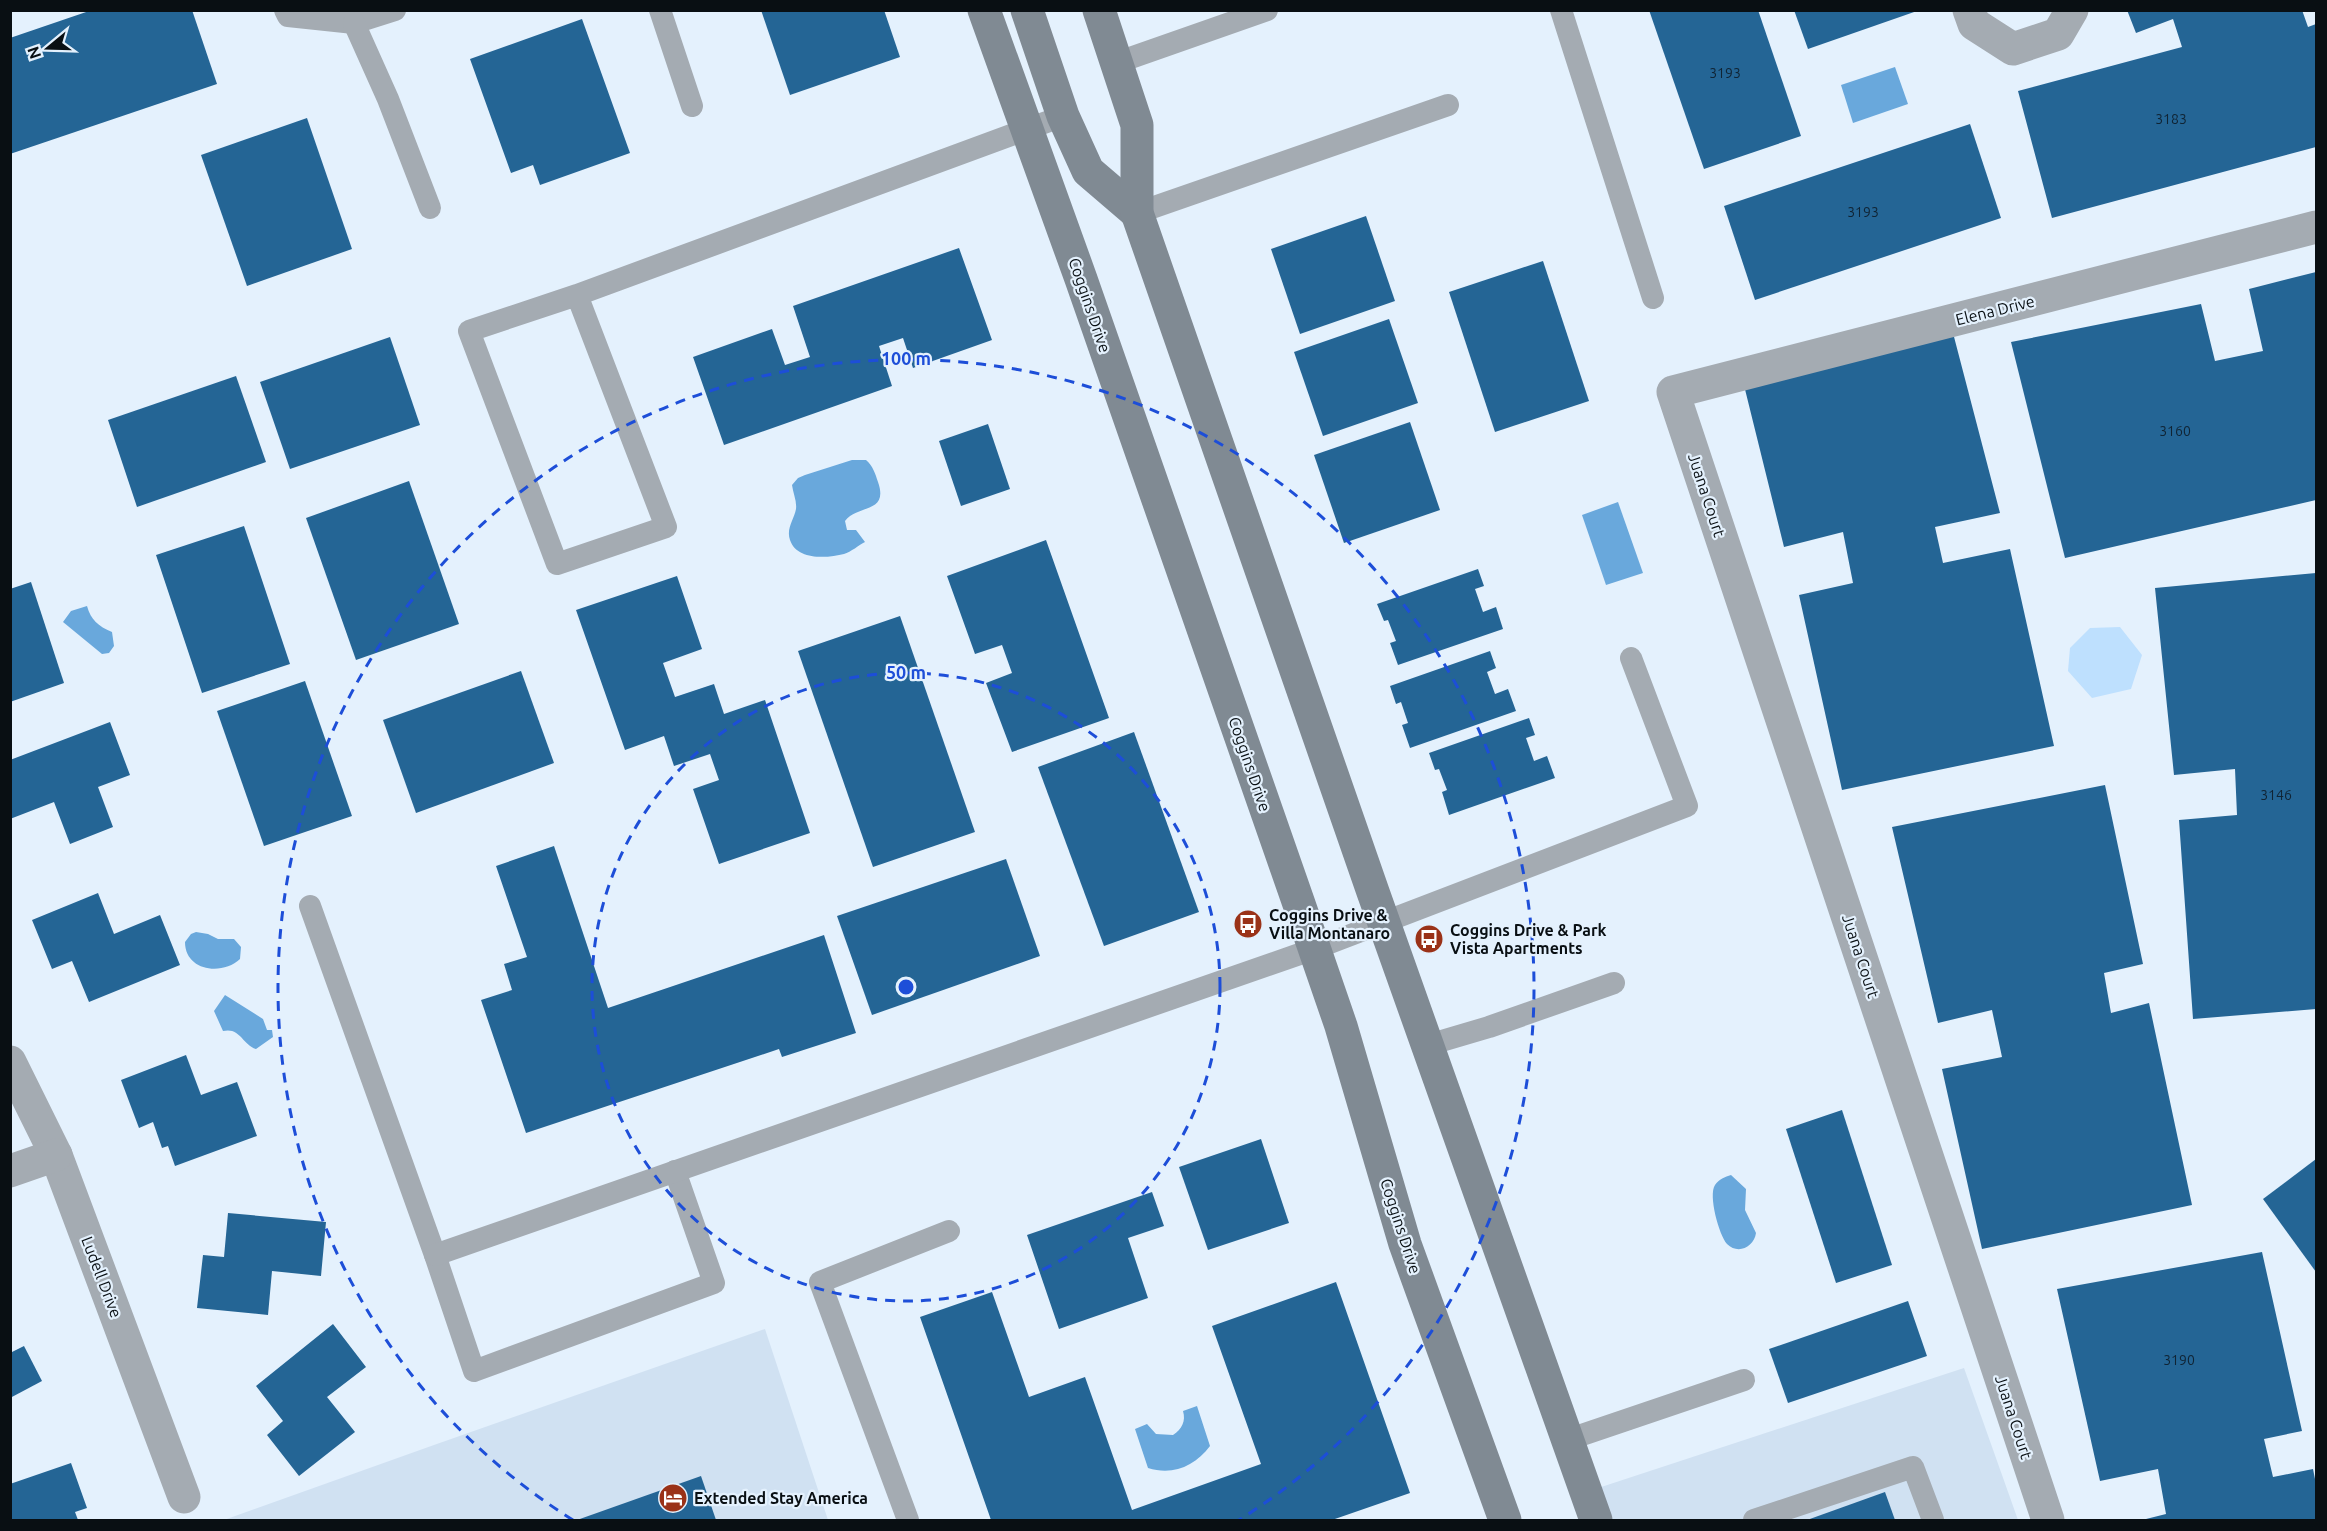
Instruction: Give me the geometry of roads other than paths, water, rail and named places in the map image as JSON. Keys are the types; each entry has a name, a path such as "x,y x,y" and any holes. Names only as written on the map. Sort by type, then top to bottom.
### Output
{"street":[{"name":"Coggins Drive","path":"984,10 1081,279 1341,1026 1405,1244 1505,1521"},
{"path":"1027,10 1063,116 1089,171 1137,213"},
{"path":"1099,10 1137,125 1137,213 1596,1521"},
{"path":"1969,10 1974,24 2013,50 2058,34 2072,10"},
{"name":"Elena Drive","path":"1673,392 2316,227"},
{"name":"Juana Court","path":"1673,392 2048,1521"},
{"name":"Ludell Drive","path":"10,1062 56,1155 184,1497"},
{"path":"10,1171 56,1155"}],"lane":[{"path":"285,10 288,16 354,23 395,10"},
{"path":"660,10 692,106"},
{"path":"1116,63 1267,10"},
{"path":"1561,10 1653,298"},
{"path":"354,23 388,99 430,208"},
{"path":"1137,213 1448,105"},
{"path":"577,296 666,527 557,564 469,331 577,296 1063,116"},
{"path":"435,1255 1314,949 1687,806 1631,658"},
{"path":"310,906 435,1255 474,1371 714,1283 675,1171"},
{"path":"1428,1046 1614,983"},
{"path":"908,1521 820,1282 949,1231"},
{"path":"1567,1440 1744,1380"},
{"path":"1754,1521 1913,1467 1933,1521"}],"water":[{"path":"1895,67 1908,104 1853,123 1841,85"},
{"path":"852,460 868,462 875,473 880,492 876,504 857,512 845,521 847,530 856,530 865,542 847,553 837,555 822,557 799,552 789,536 796,509 792,485 798,478 805,475"},
{"path":"1618,502 1643,573 1606,585 1582,515"},
{"path":"87,606 96,622 112,632 114,646 109,653 102,654 63,622 71,611"},
{"path":"196,932 218,939 234,939 241,947 240,959 224,968 206,968 198,965 187,952 185,942 191,934"},
{"path":"225,995 263,1019 267,1030 272,1030 273,1037 256,1049 233,1031 223,1031 214,1011"},
{"path":"1731,1175 1746,1189 1745,1210 1756,1233 1749,1246 1740,1249 1727,1244 1718,1224 1714,1206 1715,1185"},
{"path":"1197,1406 1210,1446 1198,1459 1183,1468 1166,1471 1148,1468 1135,1429 1147,1424 1156,1434 1173,1435 1182,1424 1183,1411"}],"place":[{"name":"Coggins Drive & Villa Montanaro","path":"1248,924"},
{"name":"Coggins Drive & Park Vista Apartments","path":"1429,939"},
{"name":"Extended Stay America","path":"673,1498"}]}
